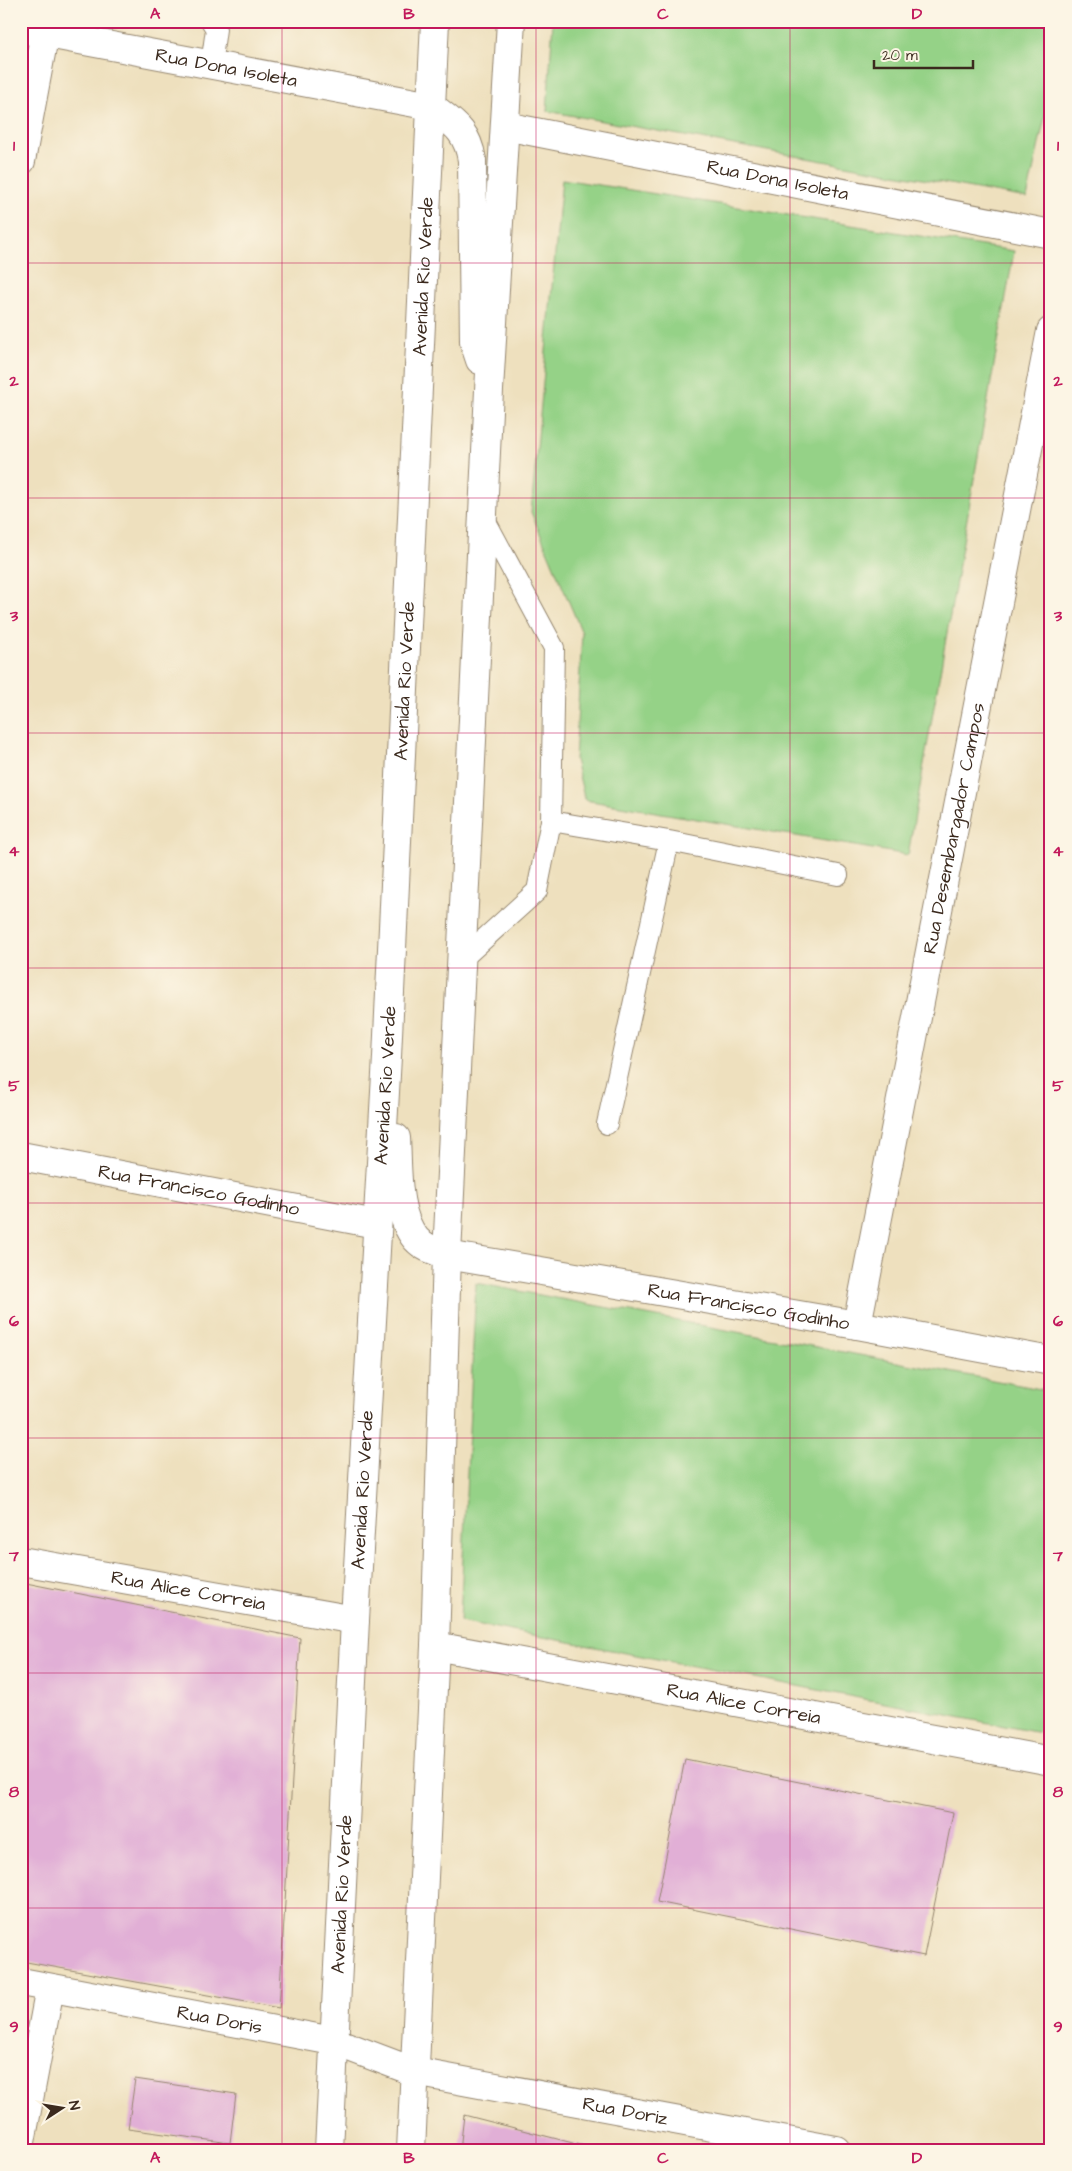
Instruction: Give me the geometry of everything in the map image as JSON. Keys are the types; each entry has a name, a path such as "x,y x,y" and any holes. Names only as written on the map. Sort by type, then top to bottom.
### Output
{"street":[{"name":"Avenida Rio Verde","path":"329,2150 333,2041 376,1224 388,1057 435,21"},
{"path":"411,2150 436,1646 447,1255 489,390 510,21"},
{"name":"Rua Dona Isoleta","path":"38,28 211,65 431,106"},
{"path":"21,161 38,28"},
{"path":"431,106 455,125 469,141 472,160 474,342 489,390"},
{"name":"Rua Dona Isoleta","path":"505,126 1051,234"},
{"name":"Rua Desembargador Campos","path":"857,1325 1051,331"},
{"name":"Rua Francisco Godinho","path":"388,1057 394,1098 403,1212 417,1240 429,1249 447,1255 857,1325 1051,1361"},
{"name":"Rua Francisco Godinho","path":"21,1156 376,1224"},
{"name":"Rua Alice Correia","path":"21,1561 355,1620"},
{"name":"Rua Alice Correia","path":"436,1646 1051,1760"},
{"name":"Rua Doris","path":"21,1982 333,2041 415,2072"},
{"path":"21,2142 50,1988"},
{"name":"Rua Doriz","path":"415,2072 836,2150"}],"lane":[{"path":"211,21 216,29 211,65"},
{"path":"462,959 537,891 551,821 554,648 483,516"},
{"path":"551,821 669,841 838,875"},
{"path":"607,1124 669,841"}],"green space":[{"path":"553,21 1051,21 1051,90 1027,198 547,111"},
{"path":"562,179 1014,251 908,855 585,800 575,760 582,633 531,512"},
{"path":"476,1283 1051,1391 1051,1735 460,1621"}],"building":[{"path":"21,1582 300,1638 279,2008 21,1961"},
{"path":"685,1759 953,1813 924,1956 657,1902"},
{"path":"135,2079 236,2094 230,2143 128,2129"},
{"path":"464,2115 596,2149 596,2150 460,2150"}]}
